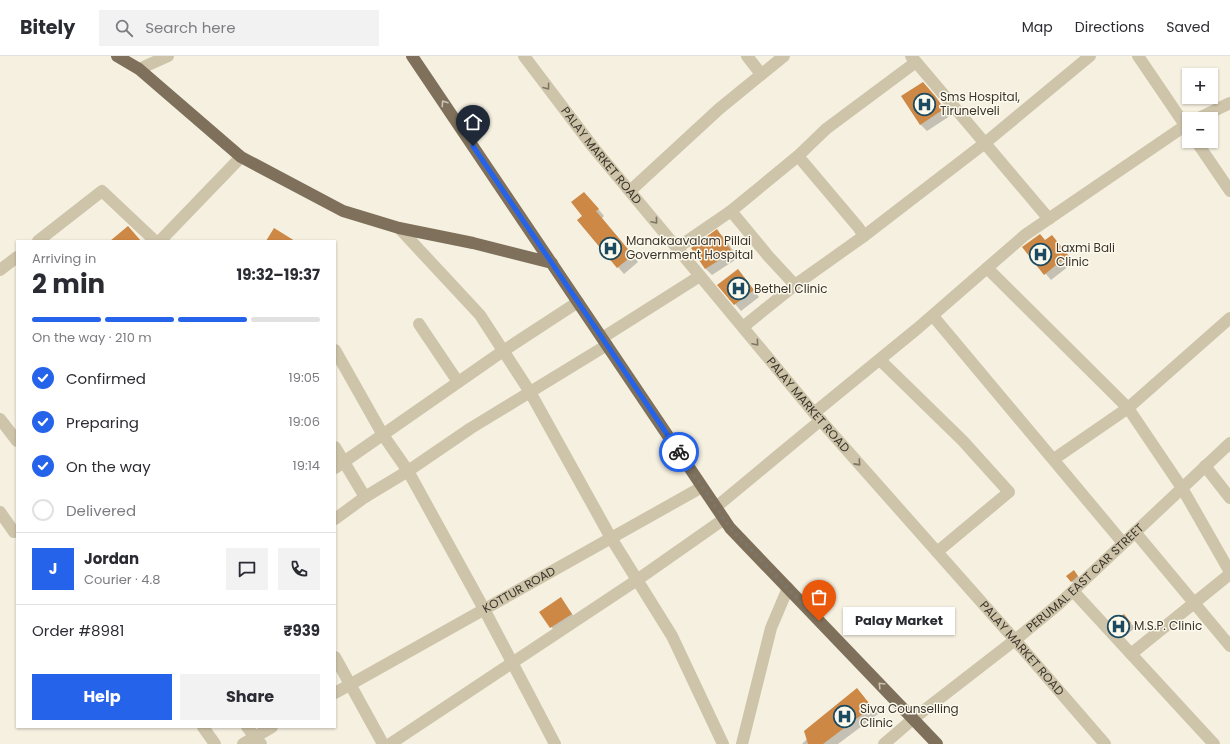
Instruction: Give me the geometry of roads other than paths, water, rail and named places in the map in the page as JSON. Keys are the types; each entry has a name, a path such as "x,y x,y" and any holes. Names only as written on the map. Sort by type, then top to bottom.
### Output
{"main road":[{"path":"117,56 139,69 241,156 343,211 399,228 473,243 552,263"},
{"path":"412,56 730,528 937,744"}],"street":[{"path":"139,69 168,56"},
{"name":"PALAY MARKET ROAD","path":"524,56 593,147 818,417 1015,640 1104,744"},
{"path":"748,56 762,74"},
{"path":"630,191 719,109 784,56"},
{"path":"743,327 795,285 864,236 985,143 1090,56"},
{"path":"1138,56 1182,118"},
{"path":"677,248 731,210 798,156 826,129 914,59 1048,219"},
{"path":"1211,112 1230,103"},
{"path":"716,507 880,360 933,316 1025,235 1182,130"},
{"path":"1201,148 1230,191"},
{"path":"161,240 241,156"},
{"path":"798,156 864,236"},
{"path":"39,240 102,191 154,240"},
{"path":"731,210 769,257 795,285"},
{"path":"399,228 480,315 530,392 612,538 672,636 723,744"},
{"path":"0,270 16,258"},
{"path":"987,268 1128,408 1182,488 1230,573 1131,654"},
{"path":"336,519 365,497 408,471 471,428 530,392 700,276"},
{"path":"340,465 503,351 578,302"},
{"path":"933,316 1123,543"},
{"path":"1054,459 1128,408 1230,318"},
{"path":"419,324 458,382"},
{"path":"336,352 383,435 408,471 512,662 550,742"},
{"path":"880,360 963,441 1009,492 937,552"},
{"path":"0,419 16,440"},
{"name":"PERUMAL EAST CAR STREET","path":"884,744 913,719 1015,640 1073,591 1230,443"},
{"path":"336,451 340,465 365,497"},
{"path":"1205,466 1230,498"},
{"name":"KOTTUR ROAD","path":"336,692 702,487"},
{"path":"0,512 14,532"},
{"path":"390,744 637,580 724,519"},
{"path":"1135,532 1230,646"},
{"path":"742,744 771,628 788,588"},
{"path":"1073,591 1214,744"},
{"path":"336,659 383,744"},
{"path":"204,728 215,744"},
{"path":"243,744 254,736 270,728"}],"place":[{"name":"Sms Hospital, Tirunelveli","path":"924,104"},
{"name":"Manakaavalam Pillai Government Hospital","path":"610,248"},
{"name":"Laxmi Bali Clinic","path":"1040,255"},
{"name":"Bethel Clinic","path":"738,289"},
{"name":"Palay Market","path":"819,621"},
{"name":"M.S.P. Clinic","path":"1119,626"},
{"name":"Siva Counselling Clinic","path":"844,716"}]}
